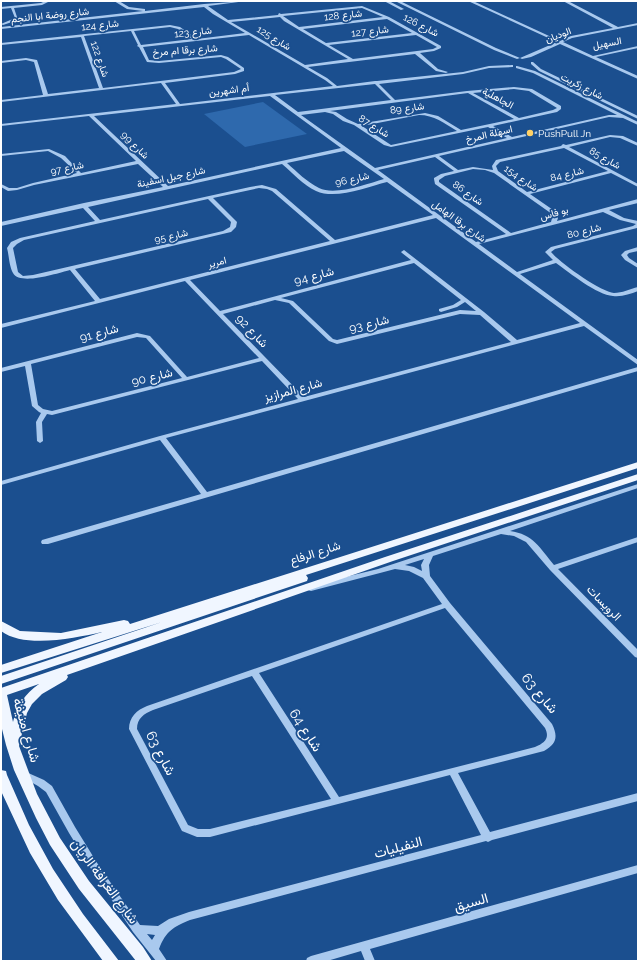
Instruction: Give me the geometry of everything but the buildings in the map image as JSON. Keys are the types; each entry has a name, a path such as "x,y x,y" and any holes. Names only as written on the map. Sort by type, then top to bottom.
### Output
{"main road":[{"name":"شارع الرفاع","path":"1,669 638,465"},
{"path":"1,693 295,591 638,477"},
{"path":"1,680 283,586 315,573 344,558"},
{"path":"1,625 9,631 19,635 61,637 117,625 148,621"},
{"path":"13,746 23,708 30,697 41,688 87,664"},
{"name":"شارع امنيفة","path":"1,693 13,746 24,774"},
{"name":"شارع الغرافة الريان","path":"24,774 43,817 68,861 100,907 145,961"},
{"path":"1,775 5,793 48,874 83,925 112,961"}],"street":[{"path":"1,8 42,4 48,1"},
{"path":"116,1 128,8 155,11"},
{"name":"شارع روضة ابا النجم","path":"66,19 244,1"},
{"path":"386,1 504,60 506,64 514,67"},
{"path":"397,1 495,49 531,62"},
{"name":"السهيل","path":"470,1 592,57 638,47"},
{"path":"565,1 617,28"},
{"name":"شارع 125","path":"204,5 335,86"},
{"name":"شارع 126","path":"227,20 357,6 368,8 440,47 436,50 304,66"},
{"path":"1,26 17,19 12,7"},
{"path":"279,14 352,60"},
{"path":"1,26 91,15"},
{"name":"شارع 128","path":"300,28 388,18"},
{"path":"54,19 66,19"},
{"name":"الوديان","path":"520,58 530,56 561,42 601,31 638,24"},
{"name":"شارع 124","path":"1,44 175,27 196,40"},
{"name":"شارع برقا ام مرخ","path":"1,101 235,73 243,70 227,58 219,56 152,62 146,60 132,30"},
{"name":"شارع 123","path":"139,46 249,34"},
{"name":"شارع 127","path":"326,44 415,34"},
{"name":"شارع 122","path":"82,35 101,89"},
{"name":"الوديان","path":"514,67 527,66 536,55 561,42"},
{"path":"416,52 435,72"},
{"path":"592,57 638,78"},
{"name":"أم اشهرين","path":"381,81 467,72 504,60 520,58"},
{"path":"1,62 26,59 36,61 46,96"},
{"name":"شارع زكريت","path":"531,62 540,70 638,118"},
{"name":"أم اشهرين","path":"1,129 91,116 375,82 435,72 514,67"},
{"name":"شارع زكريت","path":"514,67 534,72 609,113"},
{"path":"162,82 179,105"},
{"path":"375,82 394,100"},
{"name":"شارع 87","path":"514,88 524,89 557,104 559,107 555,111 391,146 358,125 331,112 298,115 394,100 514,88"},
{"name":"شارع 87","path":"406,101 479,91"},
{"name":"الجاهلية","path":"470,93 518,119"},
{"name":"شارع برقا الهامل","path":"270,94 638,363"},
{"name":"اسهلة المرخ","path":"373,170 511,138 609,113 638,124"},
{"name":"شارع 89","path":"358,125 419,114 427,114 436,116 461,132"},
{"name":"شارع 99","path":"91,116 166,187"},
{"name":"أم اشهرين","path":"1,125 79,118"},
{"path":"489,126 511,138"},
{"path":"496,172 494,166 498,161 614,136 623,138 638,145"},
{"name":"شارع 85","path":"563,146 638,186"},
{"name":"شارع جبل اسفينة","path":"1,224 345,149"},
{"path":"1,154 49,150 63,157 80,174"},
{"name":"شارع 86","path":"436,156 458,172"},
{"name":"شارع 97","path":"1,185 6,189 18,189 33,184 139,162"},
{"name":"شارع 96","path":"282,162 318,190 326,192 335,192 387,180"},
{"name":"شارع 86","path":"474,168 441,176 435,180 511,235"},
{"name":"شارع 154","path":"474,168 483,168 496,172 554,214 554,222"},
{"name":"شارع 84","path":"527,193 611,172"},
{"name":"شارع 95","path":"209,197 234,222 235,224 232,229 225,232 33,277 19,276 14,272 11,246 13,243 99,222 209,197 253,187 270,188 334,242"},
{"name":"بو فاس","path":"474,244 638,201"},
{"path":"84,205 99,222"},
{"name":"شارع 80","path":"604,210 622,219 638,224"},
{"name":"امرير","path":"1,326 437,216"},
{"name":"شارع 80","path":"558,261 548,253 551,248 635,227 638,224"},
{"path":"638,249 627,252 624,255 638,266"},
{"path":"404,252 482,313 515,342"},
{"name":"شارع 94","path":"218,313 415,261"},
{"path":"516,274 558,261 604,293 619,294 638,289"},
{"path":"71,268 98,301"},
{"name":"شارع 92","path":"186,279 302,399"},
{"name":"شارع 93","path":"274,298 291,302 331,340 337,342 460,312 482,313"},
{"path":"441,310 455,306 465,300"},
{"name":"شارع المرازيز","path":"3,481 584,324"},
{"name":"شارع 91","path":"1,370 130,336 141,336 152,340 186,379"},
{"name":"شارع 90","path":"45,412 59,412 263,359"},
{"path":"28,363 35,406 39,410 45,412 39,422 40,441"},
{"path":"45,542 638,369"},
{"path":"162,437 205,495"},
{"path":"295,591 347,580 395,566 638,486"},
{"path":"528,540 527,532 531,522"},
{"name":"الرويسات","path":"501,532 516,534 528,540 553,568 638,655"},
{"path":"553,568 638,539"},
{"path":"426,576 425,565 430,555"},
{"path":"395,566 411,569 426,576"},
{"name":"شارع 63","path":"426,576 447,605 549,726 552,733 548,744 541,749 206,834 192,832 183,825 134,733 133,722 138,715 146,710 447,605"},
{"name":"شارع 64","path":"254,672 337,801"},
{"path":"453,772 488,838"},
{"path":"24,774 42,783 49,789 83,850 162,961"},
{"name":"النفيليات","path":"138,929 144,931 159,931 166,926 189,916 488,838 638,797"},
{"name":"السيق","path":"311,961 638,869"},
{"path":"153,950 166,926"},
{"path":"364,946 370,961"}],"shaded area":[{"path":"263,102 307,134 245,147 204,114"}],"place":[{"name":"PushPull Jn","path":"530,133"}]}
